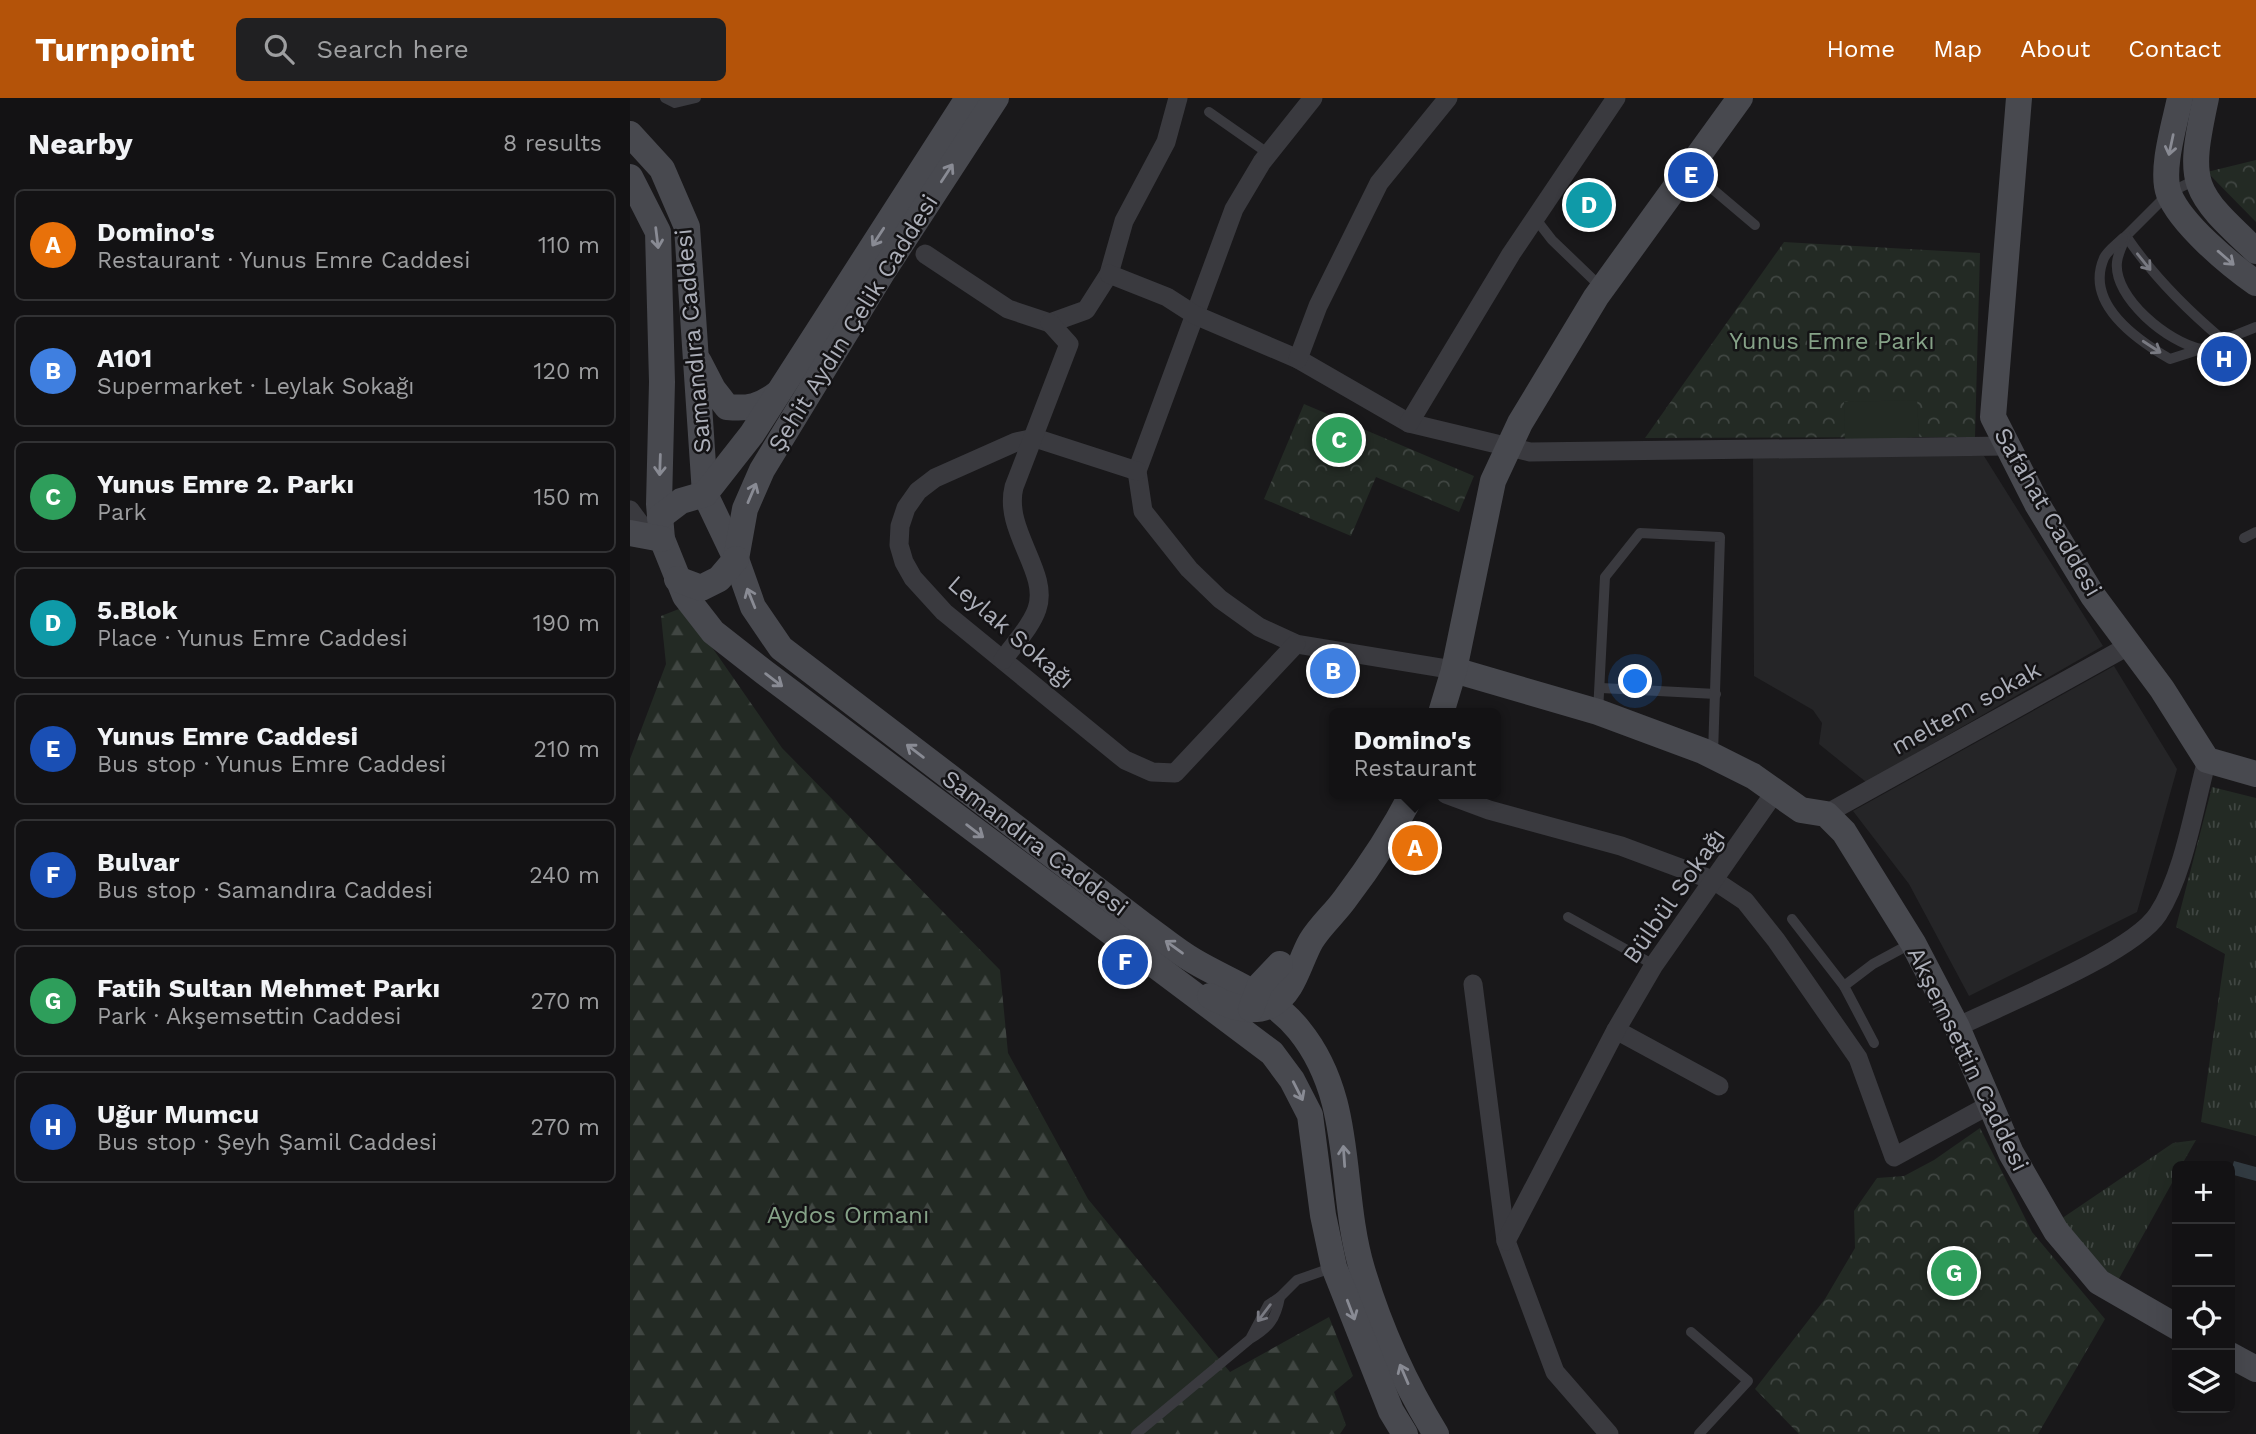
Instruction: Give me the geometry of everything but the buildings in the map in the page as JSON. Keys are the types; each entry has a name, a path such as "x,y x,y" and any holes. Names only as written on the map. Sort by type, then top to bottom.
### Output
{"main road":[{"name":"Şehit Aydın Çelik Caddesi","path":"651,531 681,501 705,494 752,434 968,98"},
{"name":"Şehit Aydın Çelik Caddesi","path":"736,559 745,509 762,470 883,273 996,98"},
{"path":"1443,708 1454,670 1493,481 1520,423 1603,289 1740,98"},
{"name":"Safahat Caddesi","path":"2019,98 1993,417 2037,504 2094,596 2207,760"},
{"path":"2180,98 2168,157 2169,193 2187,220 2256,282"},
{"path":"2206,98 2196,141 2196,179 2206,203 2256,251"},
{"name":"Samandıra Caddesi","path":"630,134 662,169 687,227 705,494 736,559 754,607 781,648 1193,961 1264,990 1300,1031 1335,1097 1342,1128 1347,1194 1362,1268 1416,1401 1436,1434"},
{"name":"Samandıra Caddesi","path":"630,177 658,232 662,382 651,531 685,596 713,632 1272,1053 1292,1080 1310,1115 1323,1216 1334,1267 1391,1411 1405,1434"},
{"name":"Şehit Aydın Çelik Caddesi","path":"695,354 713,389 727,407 748,409 765,404 779,392"},
{"path":"677,579 701,588 719,579 736,559"},
{"path":"1454,670 1600,700 1713,757 1801,810 1826,814"},
{"path":"2207,760 2256,774"},
{"path":"1156,967 1227,1005 1264,990 1312,940 1374,858 1409,799"},
{"name":"Akşemsettin Caddesi","path":"1826,814 1851,843 1913,943 1958,1027 2011,1153 2056,1231 2082,1266 2112,1291 2172,1324"},
{"path":"1264,990 1272,1053"},
{"path":"2235,1358 2256,1369"}],"street":[{"path":"1050,323 1086,310 1109,274 1124,221 1166,142 1178,98"},
{"path":"1314,98 1269,154 1234,209 1138,471 1143,511 1189,569 1220,599 1259,627 1296,644 1454,670"},
{"path":"1298,359 1318,306 1380,183 1448,98"},
{"path":"1409,423 1535,218 1616,98"},
{"path":"925,254 1008,309 1050,323 1069,344 1014,487 1011,507 1013,520 1037,584 1039,601 1033,618 1003,660"},
{"path":"1109,274 1167,297 1195,315 1298,359 1409,423 1530,452 2007,446"},
{"path":"1035,438 1138,471"},
{"name":"Leylak Sokağı","path":"1035,438 1000,447 935,478 918,491 906,508 900,526 899,545 913,578 944,611 1125,760 1152,772 1175,773 1296,644"},
{"path":"630,510 651,531"},
{"name":"meltem sokak","path":"1826,814 2130,645"},
{"path":"1958,1027 2126,943 2157,915 2178,866 2207,760"},
{"name":"Bülbül Sokağı","path":"1506,1241 1616,1030 1654,965 1775,792"},
{"path":"1460,799 1489,810 1621,846 1715,881 1745,901 1776,940 1858,1058 1894,1157 1991,1104"},
{"path":"1474,984 1506,1241 1555,1372 1609,1434"},
{"path":"1616,1030 1718,1086"}],"lane":[{"path":"665,98 675,103 696,98"},
{"path":"1209,112 1269,154"},
{"path":"1689,170 1755,225"},
{"path":"2196,179 2169,193 2104,257 2101,285 2112,313 2129,332 2170,359 2256,327"},
{"path":"1535,218 1552,240 1603,289"},
{"path":"2126,236 2141,259 2182,305 2223,340"},
{"path":"2126,236 2117,264 2122,286 2136,309 2173,337 2201,349"},
{"path":"1713,757 1716,694 1720,537 1640,533 1605,577 1600,700 1716,694"},
{"path":"2245,538 2256,533"},
{"path":"1569,917 1654,965"},
{"path":"1792,919 1844,986 1874,1043"},
{"path":"1844,986 1873,964 1913,943"},
{"path":"1136,1434 1250,1339 1264,1331 1276,1317 1280,1297 1297,1280 1334,1267"},
{"path":"1691,1332 1748,1381 1699,1434"}],"shaded area":[{"path":"1753,452 1984,456 2103,646 1866,782 1819,744 1822,723 1813,710 1754,676"},
{"path":"2114,666 2177,769 2137,912 1969,996 1909,884 1853,811"},
{"path":"2235,1161 2256,1167 2256,1181 2235,1175"}],"green space":[{"path":"2256,160 2256,222 2207,172"},
{"name":"Yunus Emre Parkı","path":"1784,242 1980,253 1975,437 1645,438"},
{"path":"1917,400 1919,437 1845,442 1844,402"},
{"path":"1304,404 1474,476 1459,512 1376,477 1351,536 1264,499"},
{"name":"Aydos Ormanı","path":"684,607 782,748 1000,970 1008,1053 1088,1199 1230,1372 1329,1317 1353,1376 1334,1392 1346,1425 1340,1434 630,1434 630,759 666,664 661,616"},
{"path":"2212,787 2256,798 2256,1136 2201,1122 2225,954 2176,927"},
{"path":"1980,1128 2032,1232 2105,1319 2038,1434 1799,1434 1755,1389 1825,1299 1855,1248 1854,1211 1877,1178 1904,1176 1934,1160"},
{"path":"2196,1140 2184,1161 2172,1161 2172,1183 2116,1284 2055,1223 2173,1143"}],"place":[{"name":"Yunus Emre Caddesi","path":"1691,175"},
{"name":"5.Blok","path":"1589,205"},
{"name":"Uğur Mumcu","path":"2224,359"},
{"name":"Yunus Emre 2. Parkı","path":"1339,440"},
{"name":"A101","path":"1333,671"},
{"name":"Domino's","path":"1415,848"},
{"name":"Bulvar","path":"1125,962"},
{"name":"Fatih Sultan Mehmet Parkı","path":"1954,1273"}]}
